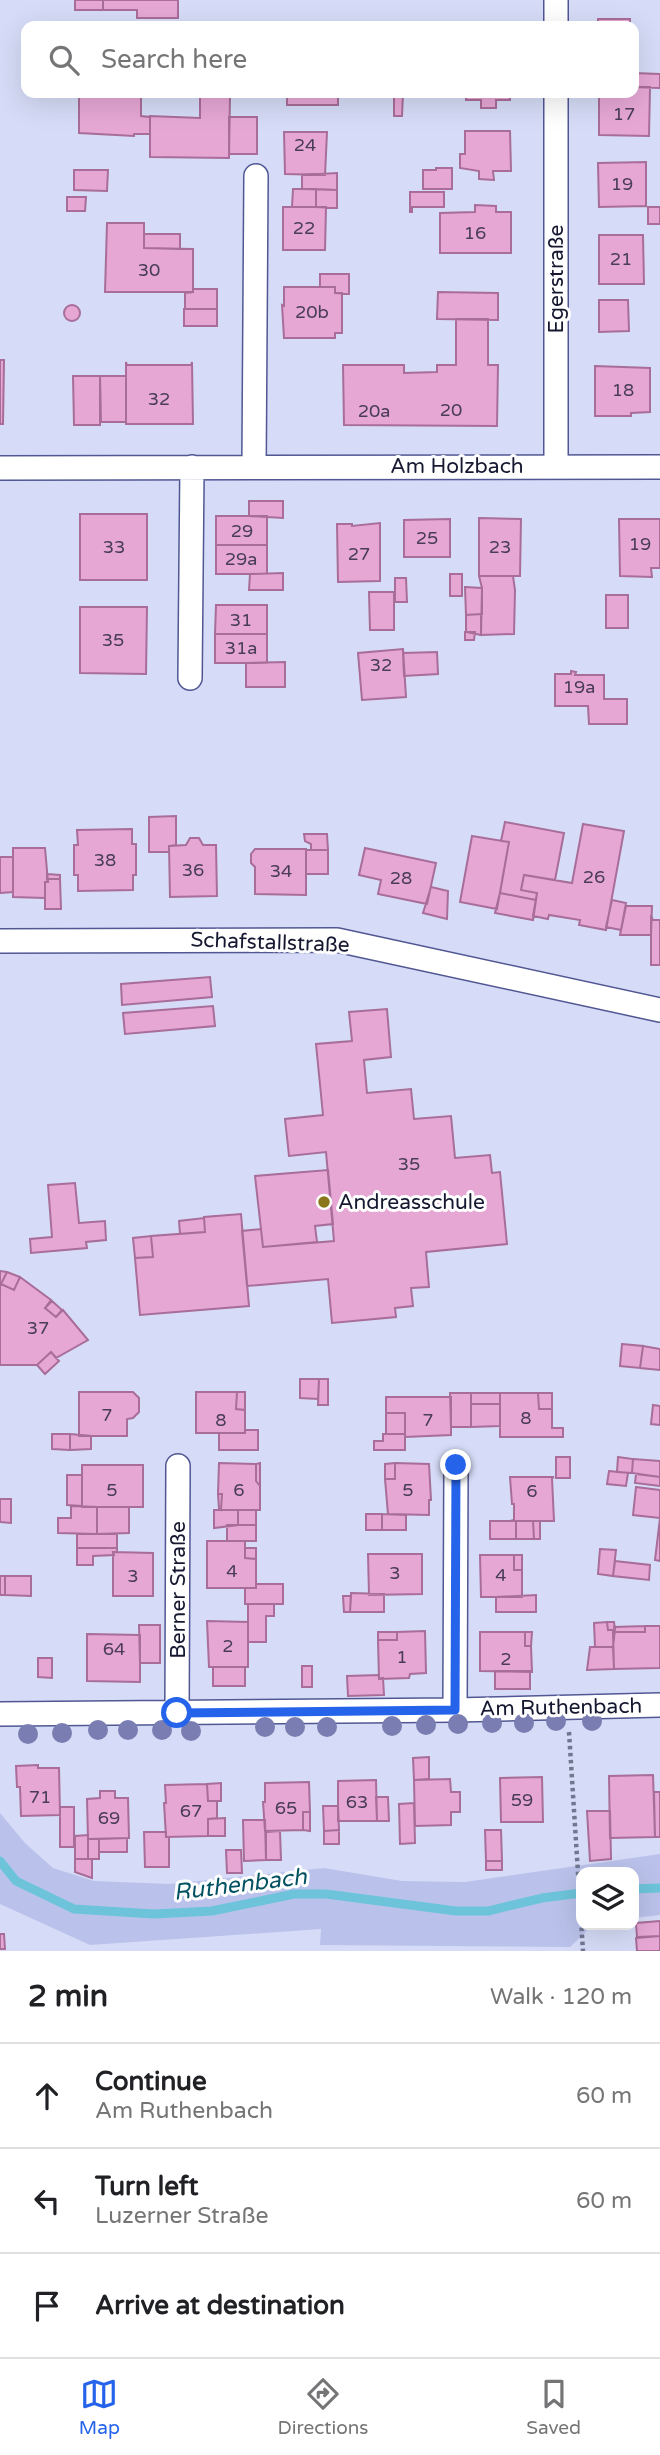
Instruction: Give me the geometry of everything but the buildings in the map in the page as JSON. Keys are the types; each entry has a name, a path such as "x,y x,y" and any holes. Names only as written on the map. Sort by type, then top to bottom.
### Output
{"street":[{"path":"556,0 556,21"},
{"name":"Egerstraße","path":"555,466 556,98"},
{"path":"254,467 256,176"},
{"path":"190,678 192,467"},
{"name":"Am Holzbach","path":"0,468 660,467"},
{"name":"Schafstallstraße","path":"0,941 337,940 660,1010"},
{"path":"455,1710 456,1465"},
{"name":"Berner Straße","path":"177,1713 178,1466"},
{"name":"Am Ruthenbach","path":"0,1714 455,1710 660,1705"}],"path":[{"path":"568,1707 577,1867"},
{"path":"581,1930 583,1951"}],"shaded area":[{"path":"0,1813 25,1843 53,1868 94,1881 170,1884 324,1868 402,1881 465,1882 660,1854 660,1915 639,1917 639,1867 576,1867 576,1930 588,1930 570,1947 320,1945 321,1929 90,1945 0,1904"}],"waterway":[{"name":"Ruthenbach","path":"0,1861 16,1881 74,1909 154,1914 212,1911 294,1894 326,1894 456,1911 488,1911 542,1898 576,1894"},
{"name":"Ruthenbach","path":"639,1889 660,1888"}],"place":[{"name":"Andreasschule","path":"324,1202"}],"route":[{"path":"177,1713 455,1710 456,1465"}]}
